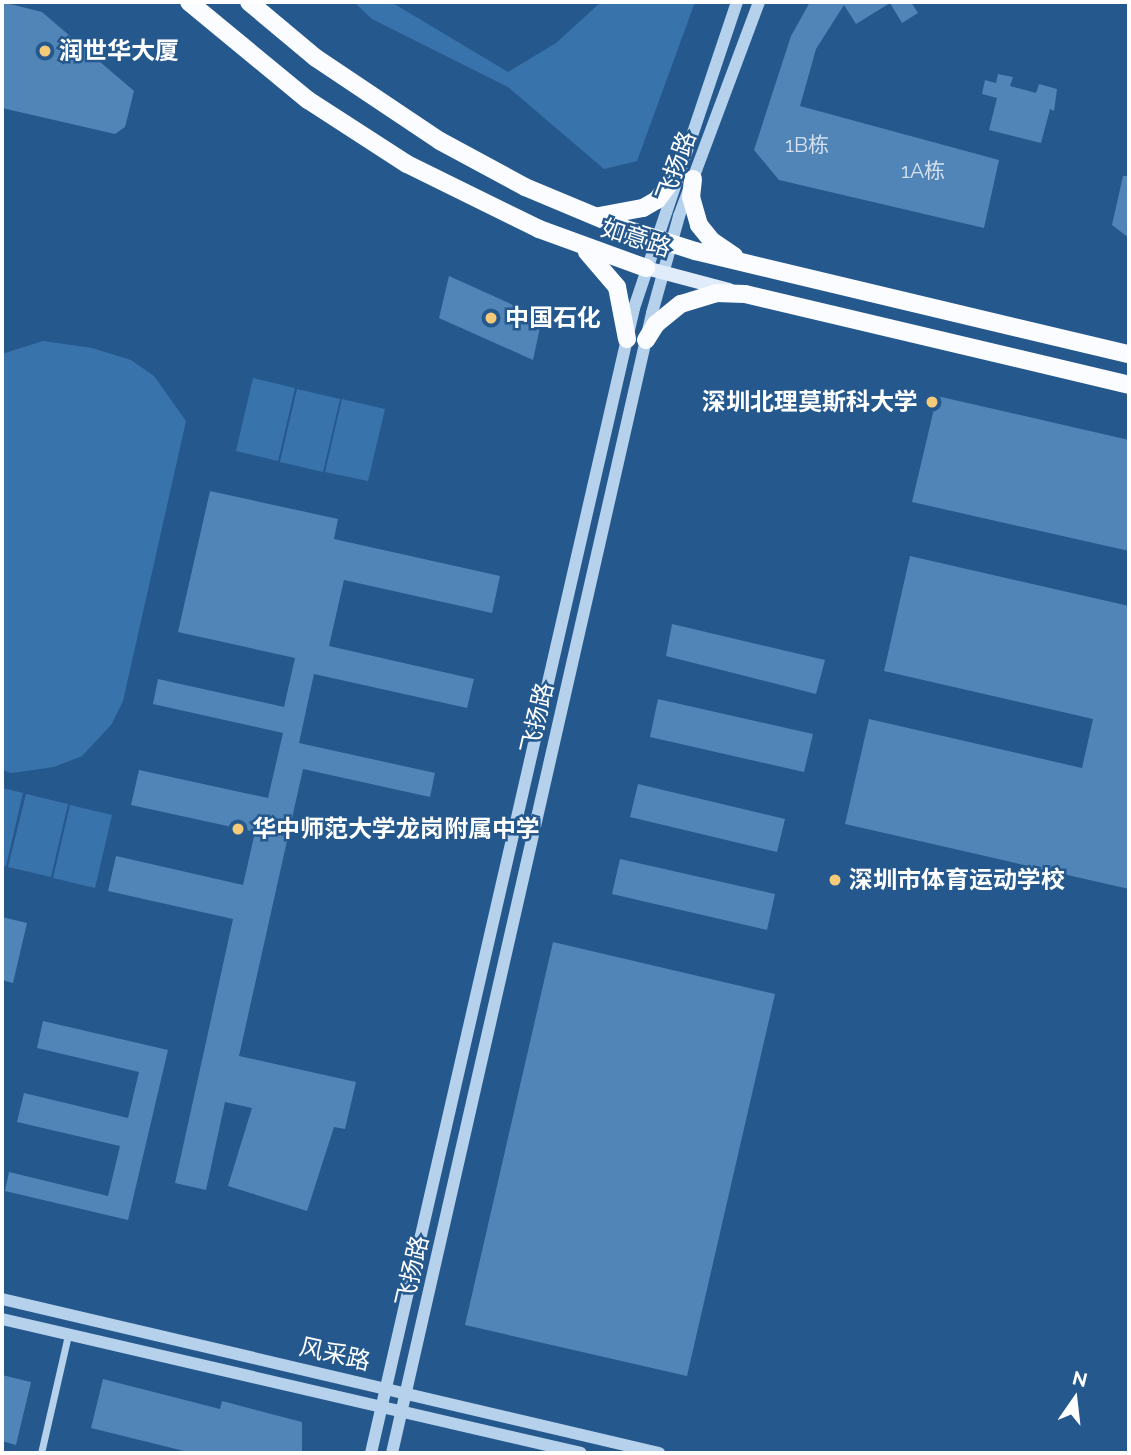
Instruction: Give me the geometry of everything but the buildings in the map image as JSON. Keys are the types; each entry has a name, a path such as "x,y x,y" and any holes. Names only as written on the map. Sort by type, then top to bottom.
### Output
{"main road":[{"name":"如意路","path":"188,2 264,67 358,135 453,189 578,245 655,271 744,294 1129,386"},
{"name":"如意路","path":"249,2 316,58 440,141 525,187 592,216 663,242 1129,354"},
{"path":"592,216 614,216 643,208 684,177 699,225 712,241 750,264"},
{"path":"578,245 617,287 626,318 626,339"},
{"path":"646,340 656,324 681,304 716,293 744,294"}],"street":[{"name":"飞扬路","path":"371,1453 626,339 655,271 737,2"},
{"name":"飞扬路","path":"684,177 758,2"},
{"name":"飞扬路","path":"392,1453 646,340 655,271"},
{"name":"风采路","path":"2,1299 659,1453"},
{"name":"风采路","path":"2,1319 581,1453"},
{"path":"41,1453 68,1335"}],"shaded area":[{"path":"354,2 391,2 508,72 556,43 601,2 695,2 637,161 604,169 508,87 372,19"},
{"path":"43,341 92,348 131,360 154,376 186,421 123,701 111,725 82,756 54,767 11,773 2,770 2,354"},
{"path":"253,378 295,388 278,461 236,451"},
{"path":"297,389 340,399 323,472 280,462"},
{"path":"342,399 385,409 368,481 325,472"},
{"path":"2,788 23,793 6,866 2,865"},
{"path":"26,794 68,804 51,877 8,867"},
{"path":"70,805 112,815 95,888 53,878"}],"place":[{"name":"润世华大厦","path":"45,51"},
{"name":"中国石化","path":"491,318"},
{"name":"深圳北理莫斯科大学","path":"932,402"},
{"name":"华中师范大学龙岗附属中学","path":"238,829"},
{"name":"深圳市体育运动学校","path":"835,880"}]}
